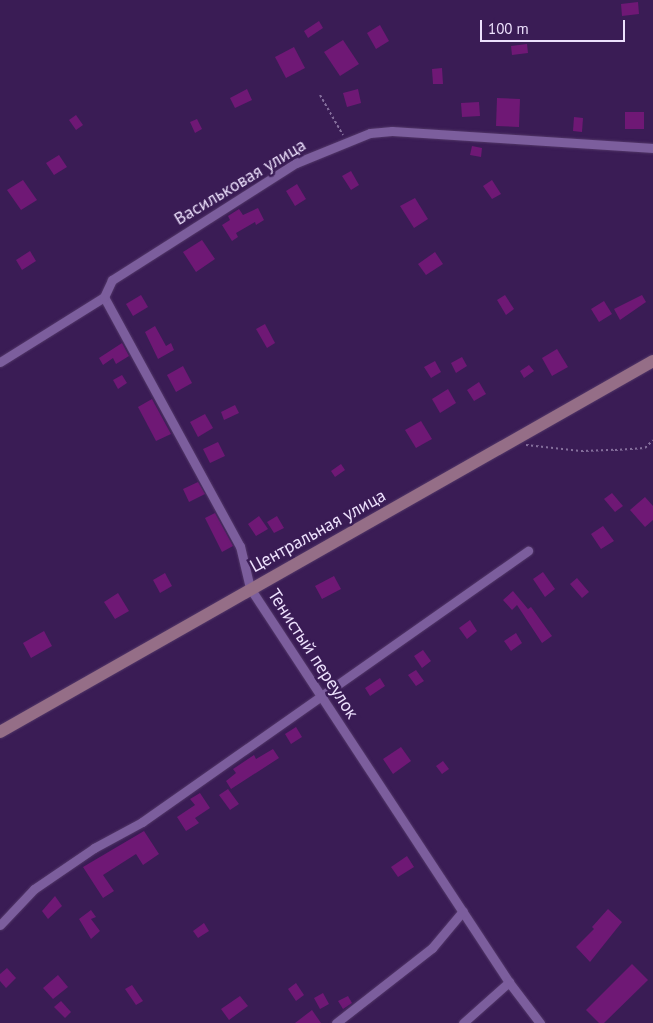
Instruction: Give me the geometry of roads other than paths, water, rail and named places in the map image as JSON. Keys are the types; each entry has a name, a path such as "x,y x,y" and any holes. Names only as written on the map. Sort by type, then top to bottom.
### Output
{"street":[{"name":"Васильковая улица","path":"0,362 104,297 112,280 296,163 370,133 392,131 653,148"},
{"name":"Тенистый переулок","path":"104,297 240,546 250,588 509,982 540,1023"},
{"name":"Центральная улица","path":"0,732 250,588 511,444 653,361"},
{"path":"0,925 34,889 94,848 142,822 528,551"},
{"path":"336,1023 432,948 463,911"},
{"path":"463,1023 509,982"}]}
